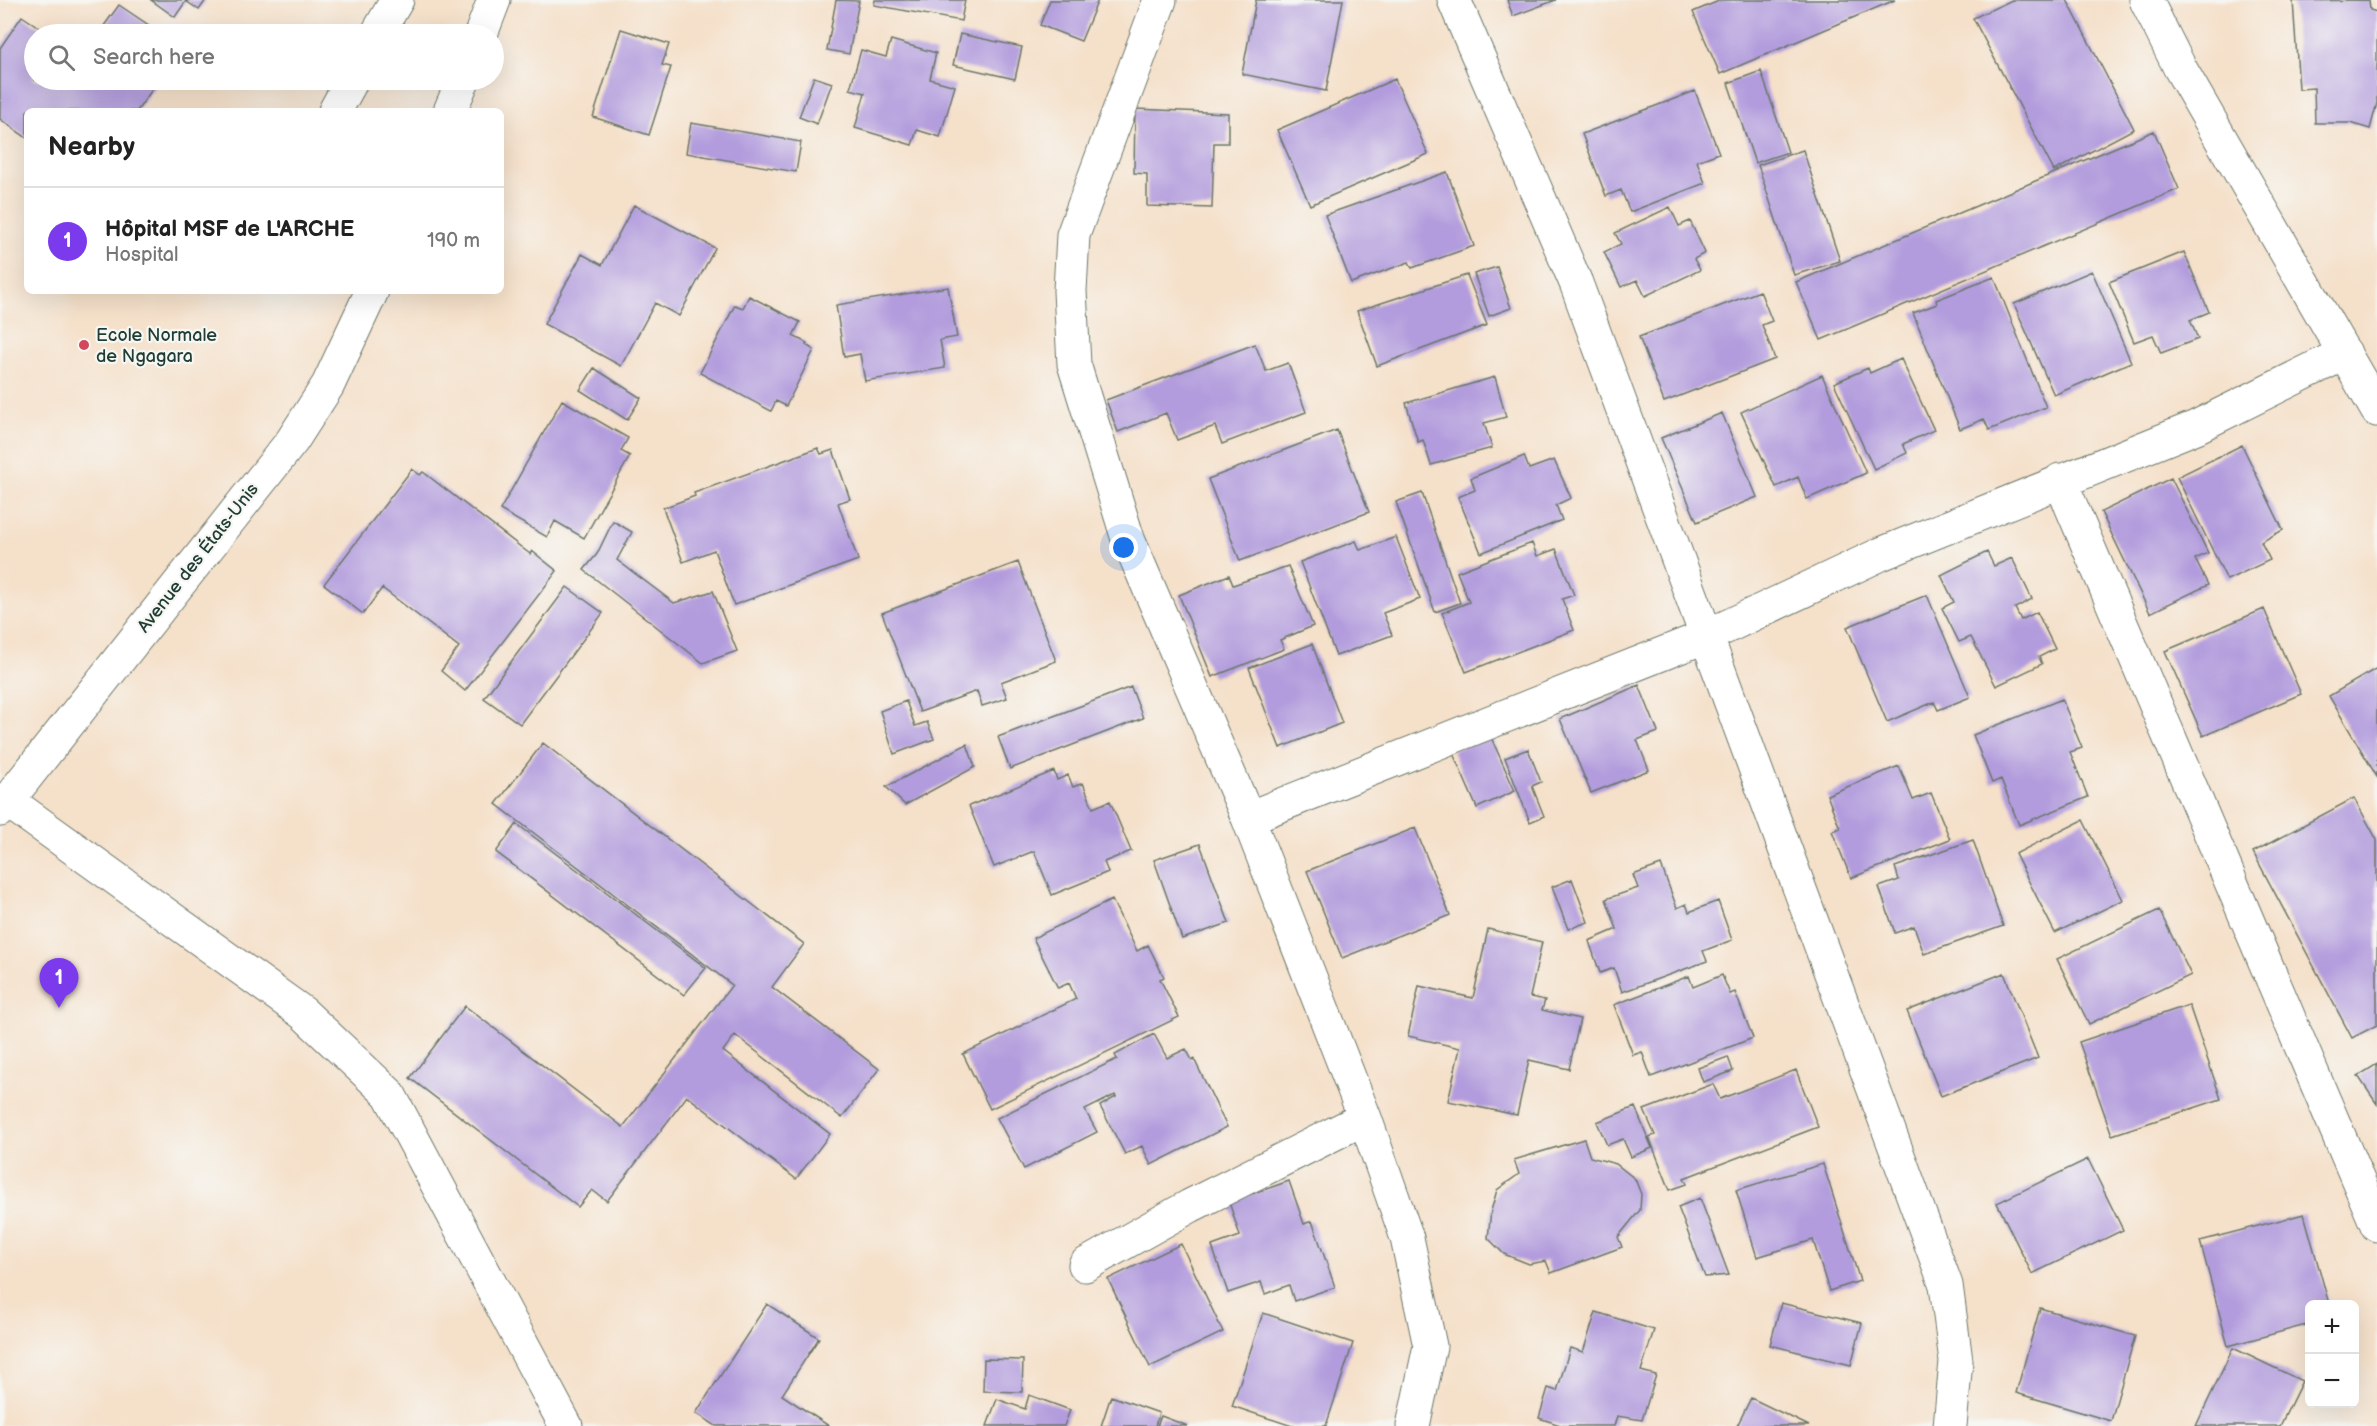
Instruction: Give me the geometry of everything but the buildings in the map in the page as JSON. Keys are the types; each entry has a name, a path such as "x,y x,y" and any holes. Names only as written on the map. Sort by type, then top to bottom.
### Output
{"street":[{"path":"383,24 397,0"},
{"path":"1160,0 1073,235 1070,291 1074,364 1128,539 1248,818 1365,1118 1407,1238 1430,1346 1413,1426"},
{"path":"1454,0 1576,283 1946,1285 1956,1361 1950,1426"},
{"path":"2146,0 2180,68 2377,410"},
{"path":"337,108 347,90"},
{"path":"451,108 459,90"},
{"name":"Avenue des États-Unis","path":"4,806 292,441 328,385 371,294"},
{"path":"1248,818 1707,636 1881,554 2196,427 2345,353"},
{"path":"2060,480 2377,1225"},
{"path":"4,806 303,1013 389,1094 566,1426"},
{"path":"1085,1265 1190,1206 1365,1118"}],"place":[{"name":"Ecole Normale de Ngagara","path":"84,345"},
{"name":"Hôpital MSF de L'ARCHE","path":"59,1008"}]}
